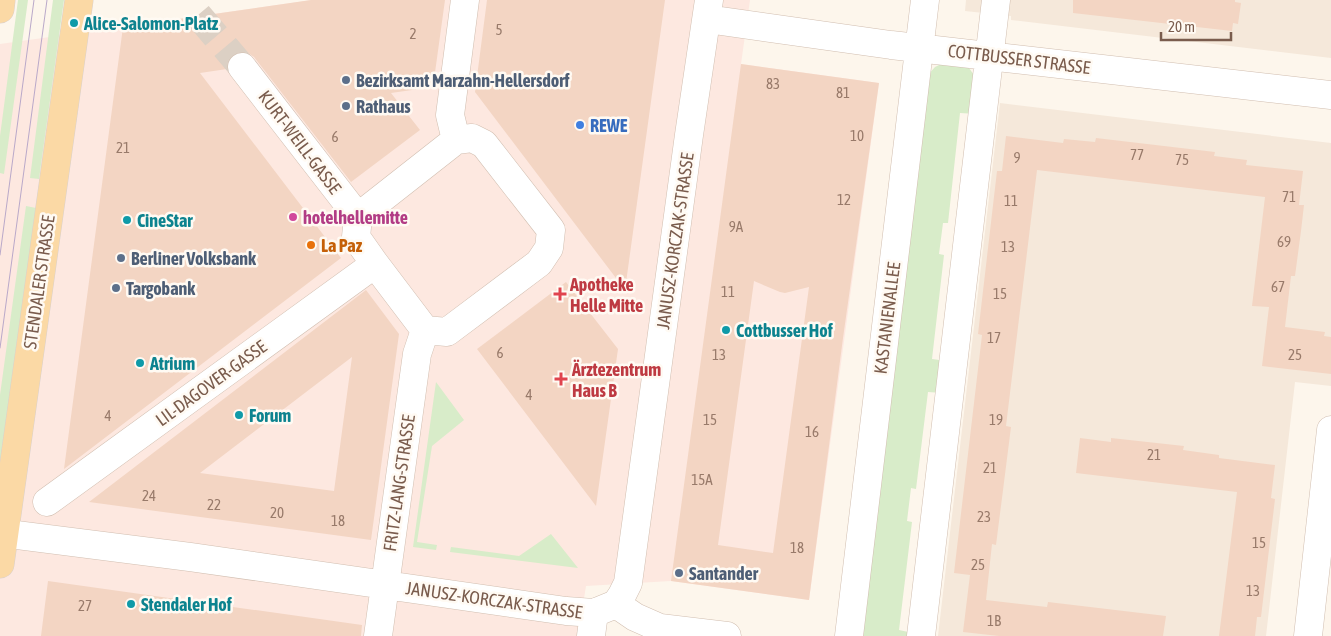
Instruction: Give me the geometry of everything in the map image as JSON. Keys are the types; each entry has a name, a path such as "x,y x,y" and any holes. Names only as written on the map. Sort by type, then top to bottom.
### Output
{"main road":[{"path":"0,9 1,0"},
{"name":"STENDALER STRASSE","path":"0,564 2,533 79,0"}],"street":[{"path":"456,140 450,114 465,0"},
{"name":"KASTANIENALLEE","path":"849,636 925,0"},
{"path":"921,636 996,0"},
{"name":"JANUSZ-KORCZAK-STRASSE","path":"2,533 385,585 566,611 600,618 622,595 628,583 691,120 708,10"},
{"name":"COTTBUSSER STRASSE","path":"708,10 920,48 1331,95"},
{"name":"KURT-WEILL-GASSE","path":"242,67 358,217"},
{"path":"472,138 484,144 551,230 549,248 539,263 447,332 425,330 356,237 358,217 456,140 472,138"},
{"name":"LIL-DAGOVER-GASSE","path":"47,502 375,264"},
{"name":"FRITZ-LANG-STRASSE","path":"378,636 417,354 425,330"},
{"path":"1308,636 1331,430"},
{"path":"600,618 635,616 660,628 727,636"}],"shaded area":[{"path":"312,0 750,0 741,64 879,83 809,600 671,581 586,586 578,636 0,636 0,44"},
{"path":"966,0 1331,0 1331,58 1011,20 1011,16 965,11"},
{"path":"1000,103 1331,143 1331,386 1295,382 1266,636 938,636"}],"green space":[{"path":"18,0 28,0 4,174 0,173 0,136"},
{"path":"53,0 64,0 39,179 30,178"},
{"path":"943,63 962,63 974,75 976,114 960,113 948,223 943,223 939,254 944,255 932,359 947,361 942,393 928,392 916,489 911,488 907,521 912,522 899,630 913,633 913,636 860,636 927,76 935,67"},
{"path":"26,206 36,208 0,465 0,395"},
{"path":"436,382 464,420 432,446 417,542 437,545 436,550 413,547"},
{"path":"551,534 578,568 450,552 451,547 519,556"}],"building":[{"name":"Atrium","path":"311,0 445,0 433,87 391,93 420,130 351,182 254,57 248,53 240,52 233,54 228,61 227,69 200,73 341,258 64,469 123,27"},
{"path":"487,0 665,0 625,290 475,92"},
{"path":"1073,0 1235,0 1235,2 1241,3 1238,24 1233,23 1232,31 1073,13"},
{"name":"Cottbusser Hof","path":"741,64 879,83 809,600 671,581","holes":["754,281 785,293 809,287 773,553 718,545"]},
{"path":"1006,136 1063,143 1064,139 1095,142 1096,138 1215,152 1214,156 1247,160 1246,165 1303,171 1299,205 1304,205 1295,276 1291,276 1285,327 1325,332 1324,336 1331,337 1331,374 1262,366 1269,307 1252,306 1265,197 1037,170 1006,426 1011,427 996,545 992,544 986,600 1047,607 1048,602 1166,616 1163,636 999,636 963,632 970,575 954,573 982,335 978,334 997,171 1002,171"},
{"path":"566,282 618,349 596,506 477,349"},
{"name":"Forum","path":"366,290 399,334 371,540 89,502","holes":["352,357 334,491 200,473"]},
{"path":"1080,438 1111,442 1111,438 1184,446 1183,450 1219,455 1219,458 1275,465 1271,498 1275,499 1261,617 1257,617 1255,636 1219,636 1237,492 1076,473"},
{"name":"Stendaler Hof","path":"48,581 362,625 361,636 41,636"}],"tunnel":[{"path":"198,15 242,67"}],"tram line":[{"path":"0,255 34,0"},
{"path":"0,348 47,0"}],"place":[{"name":"Alice-Salomon-Platz","path":"74,23"},
{"name":"Bezirksamt Marzahn-Hellersdorf","path":"346,80"},
{"name":"Rathaus","path":"346,106"},
{"name":"REWE","path":"580,125"},
{"name":"hotelhellemitte","path":"293,217"},
{"name":"CineStar","path":"127,220"},
{"name":"La Paz","path":"311,245"},
{"name":"Berliner Volksbank","path":"121,258"},
{"name":"Targobank","path":"116,288"},
{"name":"Apotheke Helle Mitte","path":"560,294"},
{"name":"Cottbusser Hof","path":"726,330"},
{"name":"Atrium","path":"140,363"},
{"name":"Ärztezentrum Haus B","path":"561,379"},
{"name":"Forum","path":"239,415"},
{"name":"Santander","path":"679,573"},
{"name":"Stendaler Hof","path":"131,604"}]}
